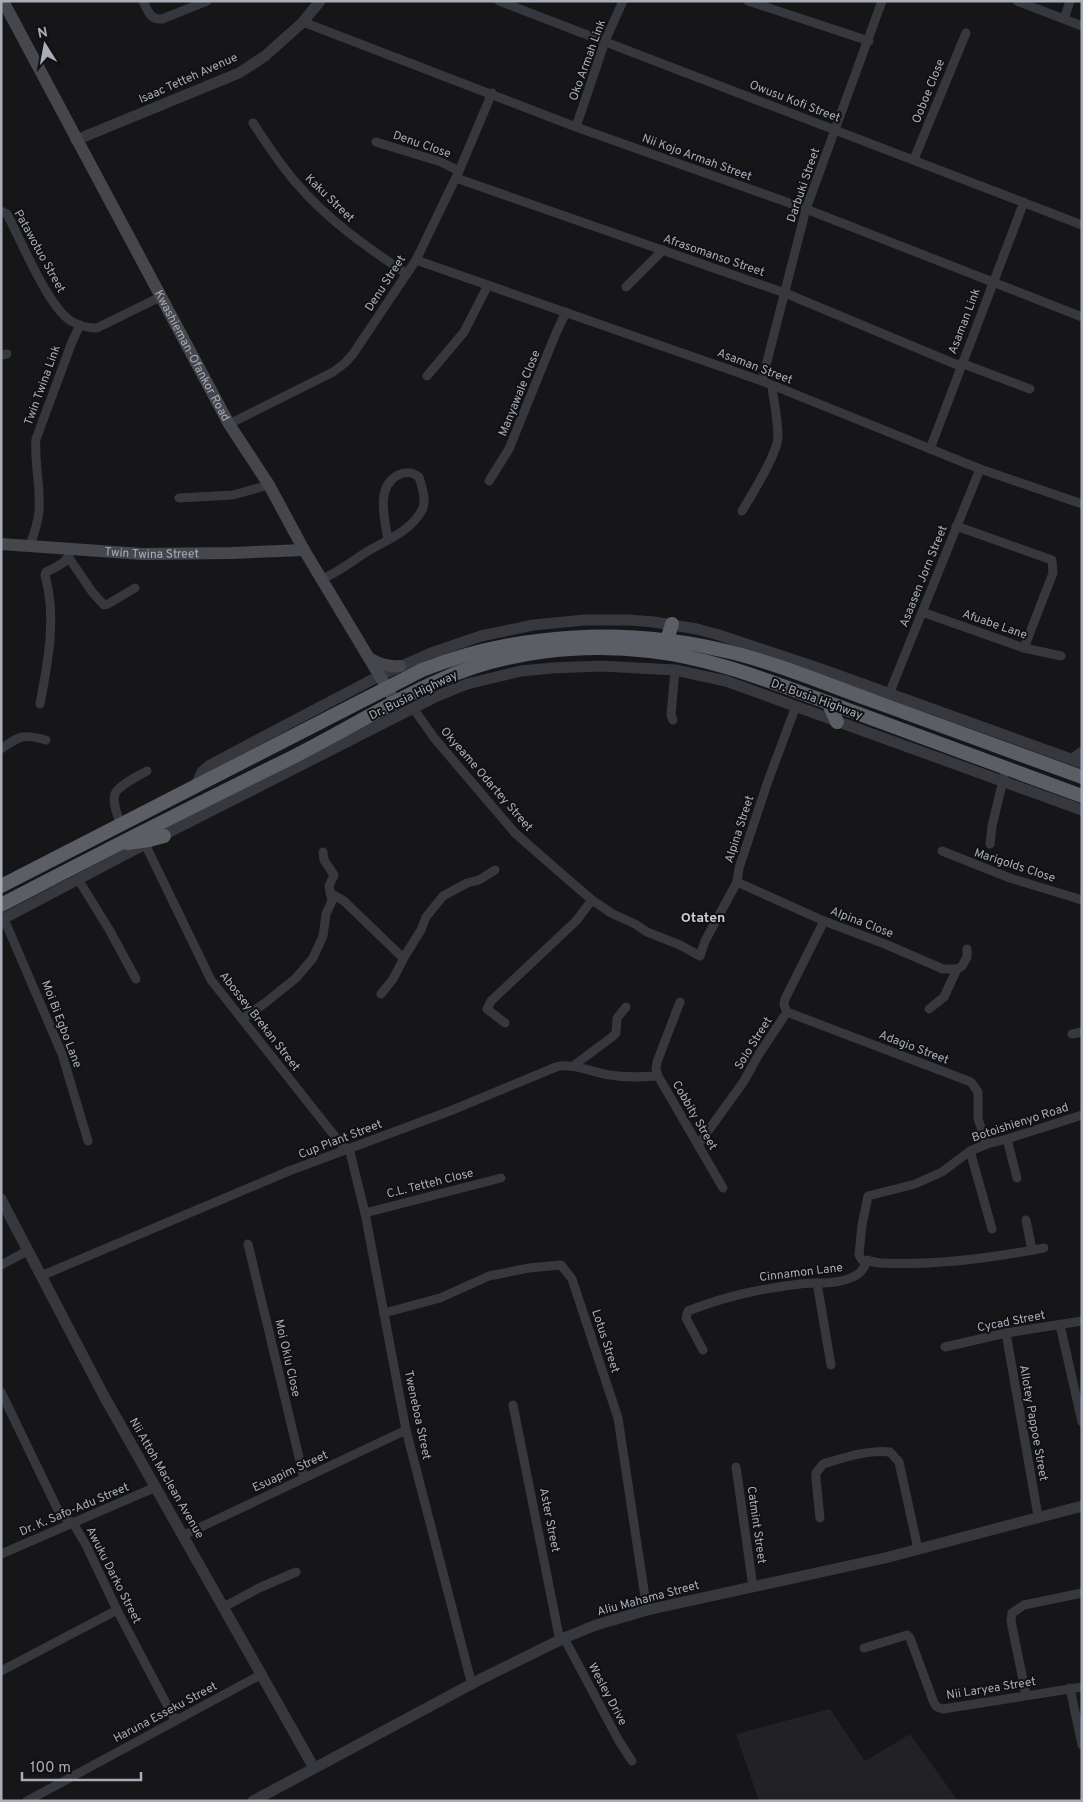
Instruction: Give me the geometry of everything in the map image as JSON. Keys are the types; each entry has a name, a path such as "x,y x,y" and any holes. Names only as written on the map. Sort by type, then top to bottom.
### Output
{"highway":[{"path":"667,640 672,624"},
{"name":"Dr. Busia Highway","path":"1,886 422,670 508,645 555,639 627,637 667,640 730,652 1082,777"},
{"name":"Dr. Busia Highway","path":"139,842 260,773 438,681 483,665 528,654 597,648 648,651 718,664 829,704 1004,775 1082,796"},
{"path":"396,703 397,693 402,688 465,656"},
{"path":"260,773 273,755 280,750 370,704 378,699 386,688"},
{"path":"829,704 837,722"},
{"path":"2,914 116,844 139,842 164,836"}],"main road":[{"name":"Kwashieman-Ofankor Road","path":"3,1 229,424 269,485 304,550 396,703"},
{"name":"Twin Twina Street","path":"1,544 30,545 70,553 157,554 304,550"},
{"path":"368,658 388,667 400,666"}],"street":[{"path":"143,1 151,17 156,19 207,1"},
{"name":"Isaac Tetteh Avenue","path":"76,140 239,73 265,56 303,22 320,1"},
{"name":"Owusu Kofi Street","path":"499,1 1082,225"},
{"name":"Oko Armah Link","path":"576,127 605,41 623,1"},
{"path":"748,1 869,42"},
{"name":"Darbuki Street","path":"762,381 806,209 869,42 882,1"},
{"path":"1016,1 1082,26"},
{"path":"1064,19 1070,1"},
{"name":"Nii Kojo Armah Street","path":"303,22 492,93 576,127 806,209 1082,317"},
{"name":"Ooboe Close","path":"914,159 966,33"},
{"name":"Denu Street","path":"229,424 333,372 353,354 416,260 457,175 492,93"},
{"name":"Kaku Street","path":"253,123 286,170 321,208 355,238 407,274"},
{"name":"Denu Close","path":"376,142 441,162 457,175"},
{"name":"Afrasomanso Street","path":"457,175 785,293 961,365 1030,389"},
{"name":"Asaman Link","path":"930,449 1024,202"},
{"name":"Patawotuo Street","path":"1,211 7,214 54,304 71,320 80,325"},
{"path":"626,286 662,250"},
{"name":"Asaman Street","path":"416,260 762,381 980,469 1082,504"},
{"path":"427,376 464,332 488,284"},
{"path":"80,325 88,328 97,328 160,298"},
{"name":"Manyawale Close","path":"489,481 510,449 566,312"},
{"name":"Twin Twina Link","path":"30,545 39,510 34,454 36,440 80,325"},
{"path":"742,511 756,488 778,438 772,386"},
{"name":"Asaasen Jorn Street","path":"889,694 980,469"},
{"path":"322,579 401,533 412,523 423,509 424,499 419,477 411,472 399,474 388,484 383,504 388,540"},
{"path":"179,498 242,494 269,485"},
{"path":"956,526 1052,560 1053,573 1024,648"},
{"path":"40,704 52,624 46,572 60,565 70,553 88,586 104,605 135,588"},
{"name":"Afuabe Lane","path":"922,612 1024,648 1061,656"},
{"path":"195,788 202,772 210,765 400,666 481,636 533,625 585,620 629,620 697,628 1076,761 1082,751"},
{"name":"Dr. Busia Highway","path":"164,836 413,708 468,684 521,671 601,666 675,670 726,681 837,722 1004,775 1082,810"},
{"path":"674,720 671,715 675,670"},
{"name":"Alpina Street","path":"700,956 704,940 737,882 739,868 768,781 796,706"},
{"name":"Okyeame Odartey Street","path":"413,708 435,739 515,832 592,900 647,932 680,945 700,956"},
{"path":"1,749 14,739 29,735 46,740"},
{"path":"121,825 114,802 115,794 118,789 146,771"},
{"path":"990,844 992,826 1004,775"},
{"path":"2,914 78,879 139,842"},
{"name":"Abossey Brekan Street","path":"139,842 212,980 347,1149"},
{"path":"242,1019 296,978 313,958 323,936 326,914 332,901 329,886 334,875 324,860 323,852"},
{"name":"Marigolds Close","path":"942,852 1010,878 1082,900"},
{"path":"381,994 393,978 421,930 426,917 443,896 495,870"},
{"path":"78,879 110,931 136,979"},
{"name":"Alpina Close","path":"737,882 937,967 957,969"},
{"path":"330,893 344,901 400,955 406,954"},
{"path":"505,1023 487,1009 491,1001 576,921 592,900"},
{"name":"Moi Bi Egbo Lane","path":"2,914 62,1054 88,1141"},
{"name":"Solo Street","path":"698,1144 744,1081 759,1054 787,1012 784,1005 786,999 824,920"},
{"path":"929,1009 944,997 957,969 962,966 967,957 967,949"},
{"path":"658,1076 657,1062 680,1002"},
{"name":"Cup Plant Street","path":"41,1276 347,1149 450,1111 556,1067 573,1066 616,1034 617,1018 626,1007"},
{"name":"Adagio Street","path":"787,1012 971,1082 978,1092 978,1119 987,1144"},
{"path":"1072,1034 1082,1032"},
{"name":"Cobbity Street","path":"573,1066 612,1076 658,1076 723,1188"},
{"name":"Botoishienyo Road","path":"868,1260 862,1260 859,1255 862,1225 868,1196 873,1193 915,1184 942,1172 970,1151 987,1144 1082,1114"},
{"path":"1007,1139 1016,1178"},
{"name":"Tweneboa Street","path":"347,1149 365,1213 406,1430 472,1684"},
{"path":"970,1151 992,1229"},
{"name":"C.L. Tetteh Close","path":"365,1213 501,1178"},
{"name":"Nii Attoh Maclean Avenue","path":"1,1199 104,1396 314,1768"},
{"path":"1026,1220 1032,1250"},
{"name":"Moi Oklu Close","path":"248,1244 304,1478"},
{"path":"868,1260 879,1264 963,1260 1044,1248"},
{"path":"1,1265 27,1250"},
{"name":"Cinnamon Lane","path":"703,1350 686,1318 688,1311 720,1298 744,1292 802,1283 842,1281 860,1273 868,1260"},
{"name":"Lotus Street","path":"384,1313 440,1298 489,1276 529,1268 561,1265 572,1279 618,1418 648,1610"},
{"path":"817,1283 831,1366"},
{"name":"Cycad Street","path":"945,1347 1082,1321"},
{"path":"1060,1325 1082,1422"},
{"name":"Allotey Pappoe Street","path":"1006,1334 1038,1516"},
{"name":"Awuku Darko Street","path":"1,1392 57,1508 64,1517 73,1523 86,1545 117,1610 175,1720"},
{"name":"Aster Street","path":"514,1405 562,1640"},
{"name":"Esuapim Street","path":"184,1535 406,1430"},
{"path":"820,1518 816,1473 823,1464 882,1451 890,1452 899,1462 918,1549"},
{"name":"Catmint Street","path":"736,1467 752,1587"},
{"name":"Dr. K. Safo-Adu Street","path":"1,1554 156,1487"},
{"name":"Aliu Mahama Street","path":"253,1801 472,1684 562,1640 596,1626 648,1610 847,1567 1082,1506"},
{"path":"224,1608 259,1588 296,1572"},
{"path":"1026,1695 1011,1621 1012,1613 1024,1605 1082,1593"},
{"path":"1,1671 117,1610"},
{"name":"Nii Laryea Street","path":"864,1648 903,1635 908,1636 937,1707 944,1709 1082,1687"},
{"name":"Wesley Drive","path":"562,1640 619,1741 632,1760"},
{"name":"Haruna Esseku Street","path":"27,1801 262,1674"},
{"path":"1070,1688 1082,1745"}],"shaded area":[{"path":"830,1709 865,1761 910,1734 958,1801 759,1801 736,1734"}],"district":[{"name":"Otaten","path":"703,917"}]}
